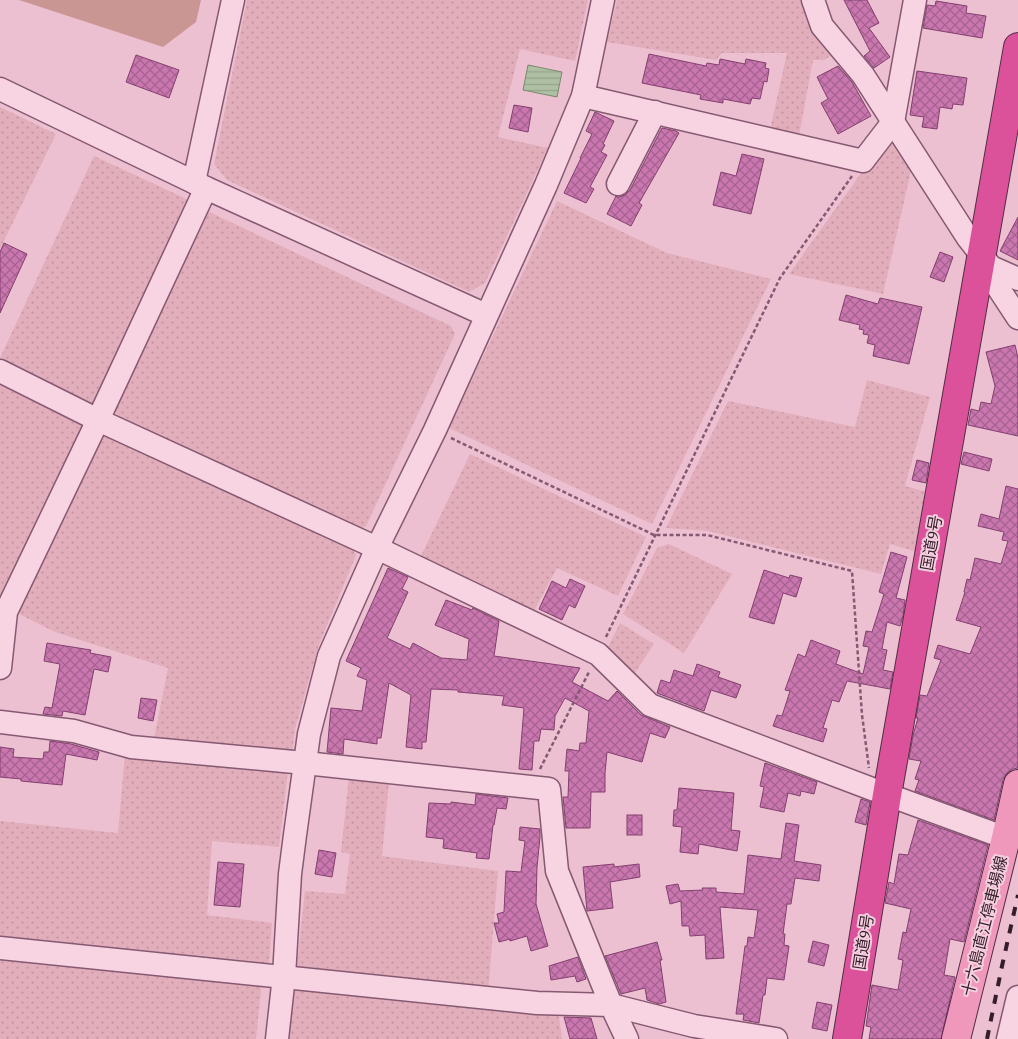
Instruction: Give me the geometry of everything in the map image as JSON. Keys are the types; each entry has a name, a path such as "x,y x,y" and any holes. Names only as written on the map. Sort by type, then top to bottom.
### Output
{"highway":[{"name":"国道9号","path":"847,1039 880,792 986,262 1018,48"}],"main road":[{"name":"十六島直江停車場線","path":"956,1039 1018,784"}],"street":[{"path":"0,668 6,612 98,420 200,185 233,0"},
{"path":"277,1039 284,976 290,874 305,763 309,734 329,656 376,548 434,430 546,185 583,96 603,0"},
{"path":"813,0 822,26 863,75 968,238 986,262 991,277 1018,318"},
{"path":"583,96 863,161 893,122 915,0"},
{"path":"0,89 200,185 486,315"},
{"path":"618,184 655,112"},
{"path":"986,262 1018,279"},
{"path":"0,371 98,420 376,548 598,654 650,705 1006,838"},
{"path":"0,722 74,731 131,747 549,789 557,871 611,1005 627,1039"},
{"path":"0,948 537,1003 611,1005 694,1026 776,1039"},
{"path":"1008,1039 1017,1002"}],"path":[{"path":"517,786 541,769 780,278 863,161"},
{"path":"434,430 654,535 707,535 852,571 862,715 880,792"}],"shaded area":[{"path":"19,0 201,0 196,22 163,47"},
{"path":"247,0 588,0 575,61 520,49 498,137 548,148 485,283 469,292 227,180 214,164"},
{"path":"617,0 804,0 835,53 824,60 813,60 799,136 770,130 787,53 722,53 716,60 607,42"},
{"path":"528,65 562,72 557,97 523,90"},
{"path":"0,107 56,134 0,249"},
{"path":"891,134 915,173 911,171 883,294 789,274 869,162"},
{"path":"94,156 193,202 94,406 0,358"},
{"path":"557,201 667,253 771,279 652,524 449,428"},
{"path":"207,211 451,326 455,334 366,526 359,530 118,418 115,410"},
{"path":"0,376 88,419 0,608"},
{"path":"867,380 930,397 905,486 931,493 920,553 890,544 881,574 708,531 666,528 728,401 855,427"},
{"path":"100,433 349,543 356,555 319,645 295,729 292,756 153,744 168,668 55,632 21,615 18,604"},
{"path":"470,454 646,537 618,596 557,568 533,613 425,564 421,556"},
{"path":"669,544 732,574 684,653 623,614 657,548"},
{"path":"620,623 654,644 632,677 606,651"},
{"path":"125,755 288,770 279,847 212,841 207,915 272,923 269,964 0,939 0,821 118,833"},
{"path":"349,776 389,781 382,856 498,871 488,993 296,974 305,891 345,894 350,854 341,852"},
{"path":"0,952 262,981 256,1039 0,1039"},
{"path":"293,984 558,1009 562,1039 288,1039"}],"building":[{"path":"844,0 867,0 879,23 869,28 890,57 874,68 864,56 870,51"},
{"path":"936,1 967,6 966,13 986,16 982,38 923,28 927,5 935,6"},
{"path":"649,54 706,66 707,63 719,65 720,59 745,64 746,59 766,63 765,68 769,69 767,82 764,81 760,99 752,98 750,104 723,99 723,103 700,99 701,95 642,83"},
{"path":"136,55 179,70 169,98 126,82"},
{"path":"838,66 852,82 871,116 838,134 821,103 828,99 817,77"},
{"path":"917,71 967,78 963,105 953,104 952,109 940,107 937,129 922,127 924,117 910,115"},
{"path":"514,105 532,108 528,132 509,128"},
{"path":"595,112 614,121 601,152 607,155 590,187 594,189 586,203 564,193 592,134 586,131"},
{"path":"662,128 679,133 639,203 642,205 631,226 607,214 616,196 625,195 630,190"},
{"path":"742,154 764,159 751,214 713,205 721,172 736,176"},
{"path":"1018,217 1018,260 1000,251"},
{"path":"4,243 27,254 0,313 0,252"},
{"path":"940,252 953,257 944,282 930,277"},
{"path":"846,295 878,304 880,298 922,307 909,364 873,356 875,345 867,343 869,335 863,334 864,330 859,329 860,325 839,320"},
{"path":"1015,345 1018,358 1018,436 968,425 971,409 979,411 981,402 991,404 995,386 986,352"},
{"path":"964,452 992,459 989,471 961,464"},
{"path":"917,460 929,463 926,483 912,480"},
{"path":"1006,486 1018,489 1018,768 1007,773 1003,780 994,820 915,791 919,780 915,779 921,761 909,759 918,718 916,718 920,695 927,696 941,660 934,658 938,645 970,654 981,627 956,620 967,579 970,580 975,558 1001,564 1008,541 1002,540 1004,532 978,526 981,514 999,519"},
{"path":"891,552 907,557 896,598 905,600 903,616 900,626 887,622 882,649 887,650 883,670 893,672 890,689 847,681 839,702 832,700 823,728 827,729 823,742 773,726 777,715 782,716 790,691 785,690 798,654 805,657 811,640 840,651 836,664 863,674 869,647 863,646 866,631 872,632 884,594 879,592"},
{"path":"388,568 408,577 402,589 408,592 387,638 410,649 413,643 441,658 467,660 469,639 435,625 446,600 472,610 473,608 499,621 494,656 580,668 572,682 608,701 617,691 641,715 670,727 665,738 650,733 642,762 607,752 605,792 591,792 590,828 566,828 563,797 568,797 569,771 565,771 567,749 579,751 580,743 586,743 589,711 565,698 555,716 554,730 541,729 539,741 534,741 532,770 519,769 524,708 502,705 504,696 458,692 458,690 431,689 426,742 422,742 422,749 406,747 411,695 389,683 381,738 377,738 377,744 344,739 343,754 327,752 331,708 362,711 367,680 357,676 361,668 346,661"},
{"path":"764,570 789,578 790,575 802,578 796,597 783,593 774,624 749,617"},
{"path":"570,579 585,586 575,608 569,605 562,620 539,609 552,581 566,588"},
{"path":"47,643 91,650 90,653 111,657 108,672 94,669 85,715 63,711 62,716 43,714 45,707 52,708 60,664 44,661"},
{"path":"697,664 720,672 718,677 741,685 736,698 711,690 704,711 657,693 661,680 670,683 674,670 693,676"},
{"path":"141,698 157,700 153,721 138,718"},
{"path":"50,741 71,744 99,752 97,760 66,754 62,785 0,777 0,747 14,749 13,757 43,759 44,752 49,752"},
{"path":"765,763 817,782 814,794 801,791 800,796 788,793 784,812 760,807 764,787 760,786"},
{"path":"679,788 734,793 731,830 740,831 737,851 699,844 698,854 680,852 682,827 673,826 674,810 677,810"},
{"path":"476,794 508,798 506,809 497,808 489,859 476,858 477,853 443,848 444,839 426,837 429,803 451,804 451,802 475,805"},
{"path":"861,799 870,802 866,825 855,822"},
{"path":"627,815 642,815 642,835 627,835"},
{"path":"918,820 988,845 964,942 950,939 944,975 955,977 941,1039 869,1039 871,1027 866,1026 872,985 898,990 903,960 898,959 903,932 906,933 911,909 885,903 889,882 894,884 899,854 908,855"},
{"path":"786,823 799,825 794,861 821,865 819,881 795,878 791,904 787,904 783,934 785,934 784,945 789,946 784,980 767,978 759,1023 743,1020 744,1014 736,1014 745,946 747,946 748,937 754,938 758,910 720,907 724,958 706,959 705,935 690,936 689,926 682,926 681,901 670,904 666,886 678,884 680,891 716,888 716,892 744,894 748,855 781,859"},
{"path":"520,827 540,829 536,904 548,946 531,951 527,936 499,942 494,923 499,923 497,914 504,912 506,871 521,872 525,841 519,840"},
{"path":"319,850 336,853 332,877 315,874"},
{"path":"218,862 244,864 240,907 214,905"},
{"path":"614,864 614,867 639,864 640,877 610,882 613,908 587,911 583,867"},
{"path":"813,941 829,945 824,966 808,962"},
{"path":"657,942 662,960 660,960 666,1002 659,1004 647,1000 645,988 621,994 605,956"},
{"path":"578,957 586,979 577,982 575,976 551,980 549,966"},
{"path":"817,1002 832,1005 827,1031 812,1028"},
{"path":"564,1017 591,1018 597,1039 570,1039"}],"railway":[{"path":"987,1039 1018,895"}]}
